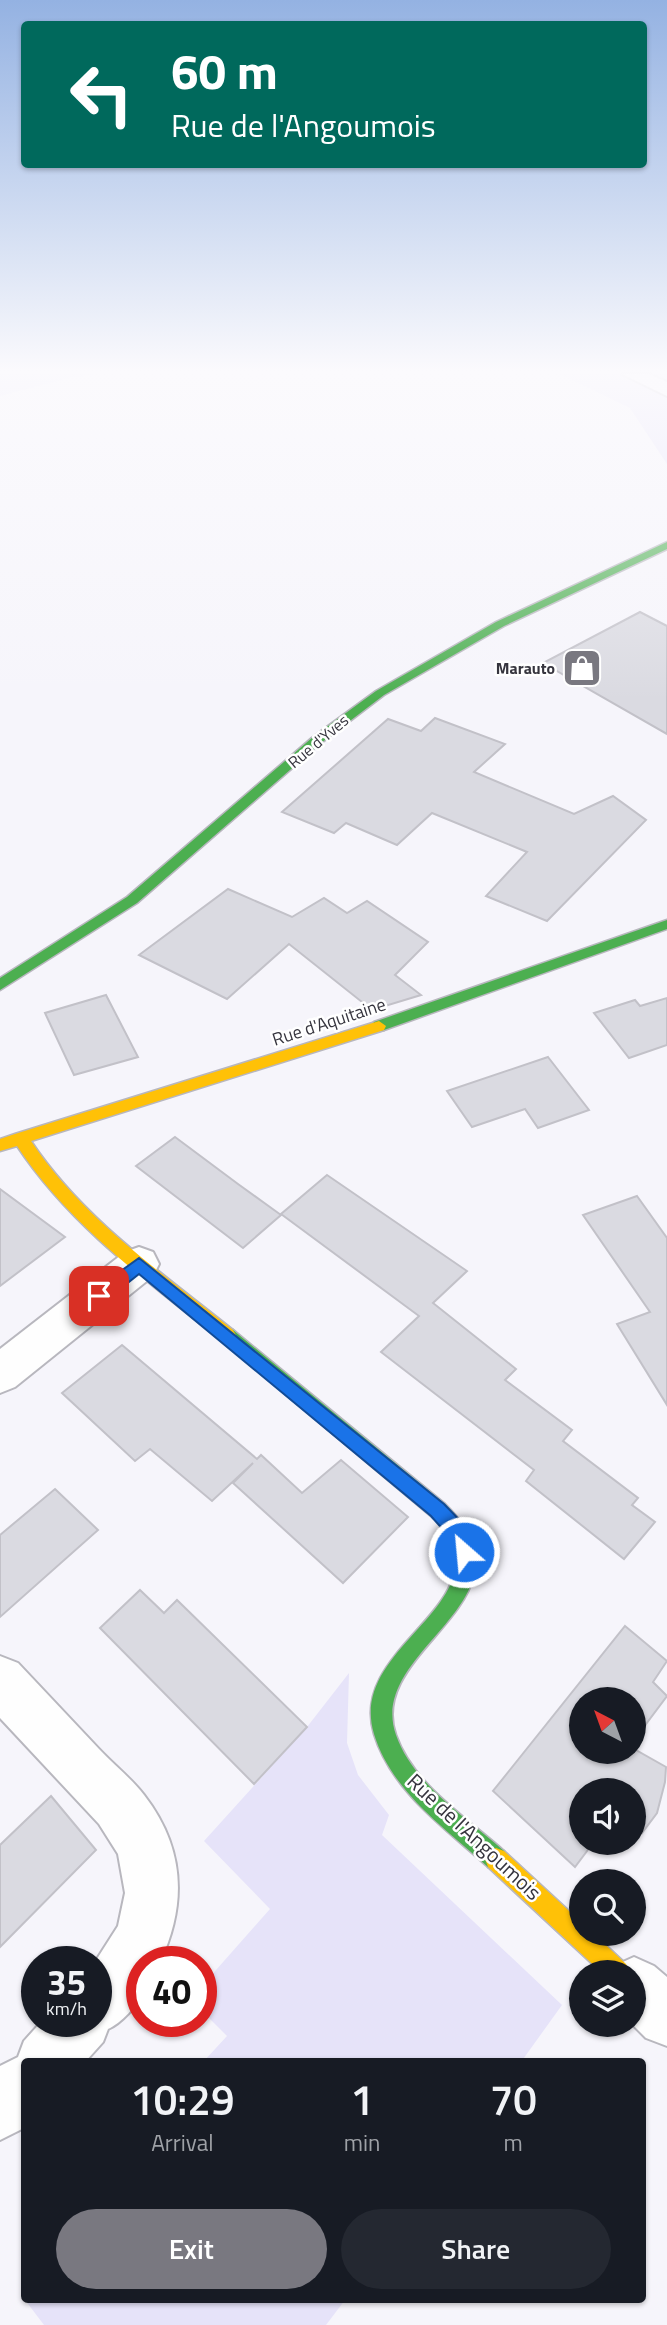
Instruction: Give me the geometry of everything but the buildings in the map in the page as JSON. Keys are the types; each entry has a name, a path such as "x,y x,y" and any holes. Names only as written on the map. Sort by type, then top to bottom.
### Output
{"street":[{"name":"Rue d'Yves","path":"0,985 150,887 342,719 415,670 462,641 667,545"},
{"name":"Rue d'Aquitaine","path":"0,1145 360,1033 667,924"},
{"name":"Rue de l'Angoumois","path":"20,1138 40,1172 139,1264 438,1510 462,1537 467,1567 455,1600 397,1669 381,1702 384,1737 407,1777 605,1960"},
{"path":"0,1374 139,1264"},
{"path":"0,1681 127,1817 145,1849 153,1890 147,1933 123,1976 112,1988"},
{"path":"646,1997 667,2017"},
{"path":"49,2058 68,2037"},
{"path":"0,2110 21,2087"}],"shaded area":[{"path":"349,1673 347,1743 358,1775 389,1815 382,1835 562,2005 524,2058 207,2058 227,2036 217,2026 217,1969 270,1909 204,1841 307,1727"},
{"path":"27,2303 343,2303 326,2325 44,2325"}],"traffic: fast":[{"path":"0,985 132,900 317,740 380,693 500,624 667,545"},
{"path":"379,1026 667,924"},
{"path":"227,1335 438,1510 460,1535 465,1567 458,1592 389,1680 381,1704 384,1732 392,1751 416,1786 496,1859"}],"traffic: slow":[{"path":"0,1145 379,1026"},
{"path":"20,1138 62,1195 114,1245 227,1335"},
{"path":"496,1859 605,1960"}],"place":[{"name":"Marauto","path":"582,668"}],"route":[{"path":"99,1296 139,1264 438,1510 462,1537 464,1552"}]}
